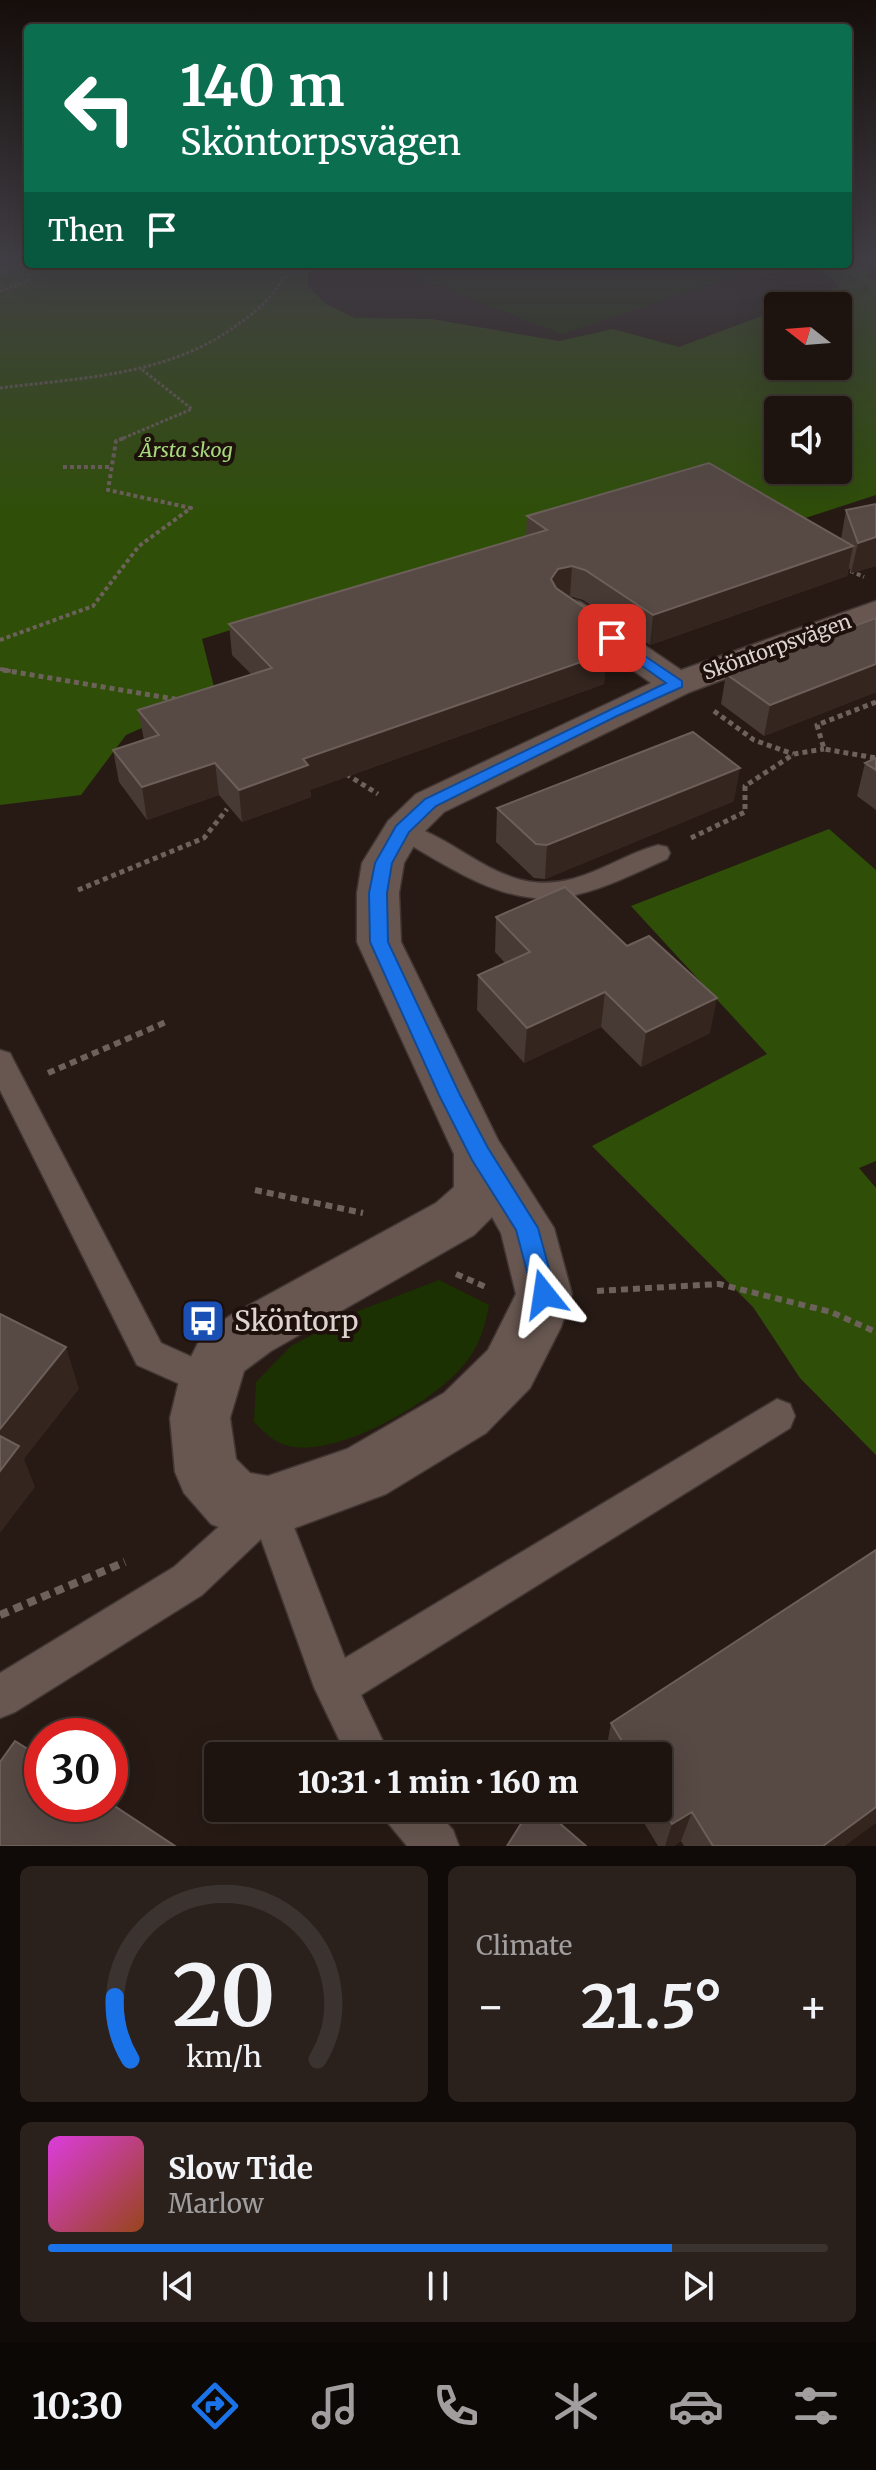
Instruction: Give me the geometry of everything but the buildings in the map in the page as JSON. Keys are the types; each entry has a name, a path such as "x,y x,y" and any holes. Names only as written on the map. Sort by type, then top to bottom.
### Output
{"street":[{"name":"Sköntorpsvägen","path":"569,609 677,684"},
{"name":"Sköntorpsvägen","path":"544,1294 527,1228 480,1154 379,942 378,893 383,863 408,823 430,803 677,684 876,611"},
{"name":"Sköntorpsvägen","path":"268,1507 234,1502 206,1472 200,1418 209,1381 223,1353 251,1333 455,1219 480,1195 480,1154"},
{"path":"268,1507 364,1473 465,1413 509,1369 532,1327 544,1294"}],"lane":[{"path":"408,823 510,888 538,893 572,888 658,853"},
{"path":"7,1074 149,1354 209,1381"},
{"path":"335,1687 777,1416"},
{"path":"0,1697 188,1581 268,1507 335,1687 362,1742"},
{"path":"416,1822 437,1846"}],"path":[{"path":"0,388 140,368 199,344"},
{"path":"0,640 93,606 139,546 191,508 108,490 116,441 192,409 140,368"},
{"path":"63,467 112,467"},
{"path":"834,564 876,582"},
{"path":"0,669 186,701"},
{"path":"677,684 754,740 794,754"},
{"path":"824,749 817,725 876,702"},
{"path":"658,853 745,812 745,786 794,754 824,749 876,758"},
{"path":"340,771 408,823"},
{"path":"78,890 204,838 227,809"},
{"path":"7,1074 166,1022"},
{"path":"255,1190 372,1215"},
{"path":"544,1294 719,1284 831,1312 876,1332"},
{"path":"0,1615 136,1558"}],"green space":[{"name":"Årsta skog","path":"0,344 669,344 679,347 687,344 764,344 764,380 852,380 852,344 876,344 876,495 787,524 705,480 202,639 216,695 126,735 81,795 0,805"},
{"path":"829,829 876,870 876,1161 859,1168 876,1188 876,1455 800,1378 753,1307 592,1146 767,1054 631,906"},
{"path":"439,1280 489,1305 473,1352 449,1380 430,1395 383,1424 332,1444 289,1446 270,1437 254,1422 256,1382 291,1346 353,1313"}],"place":[{"name":"Sköntorp","path":"203,1321"}],"route":[{"path":"544,1294 527,1228 480,1154 379,942 378,893 383,863 402,830 430,803 677,684 612,638"}]}
